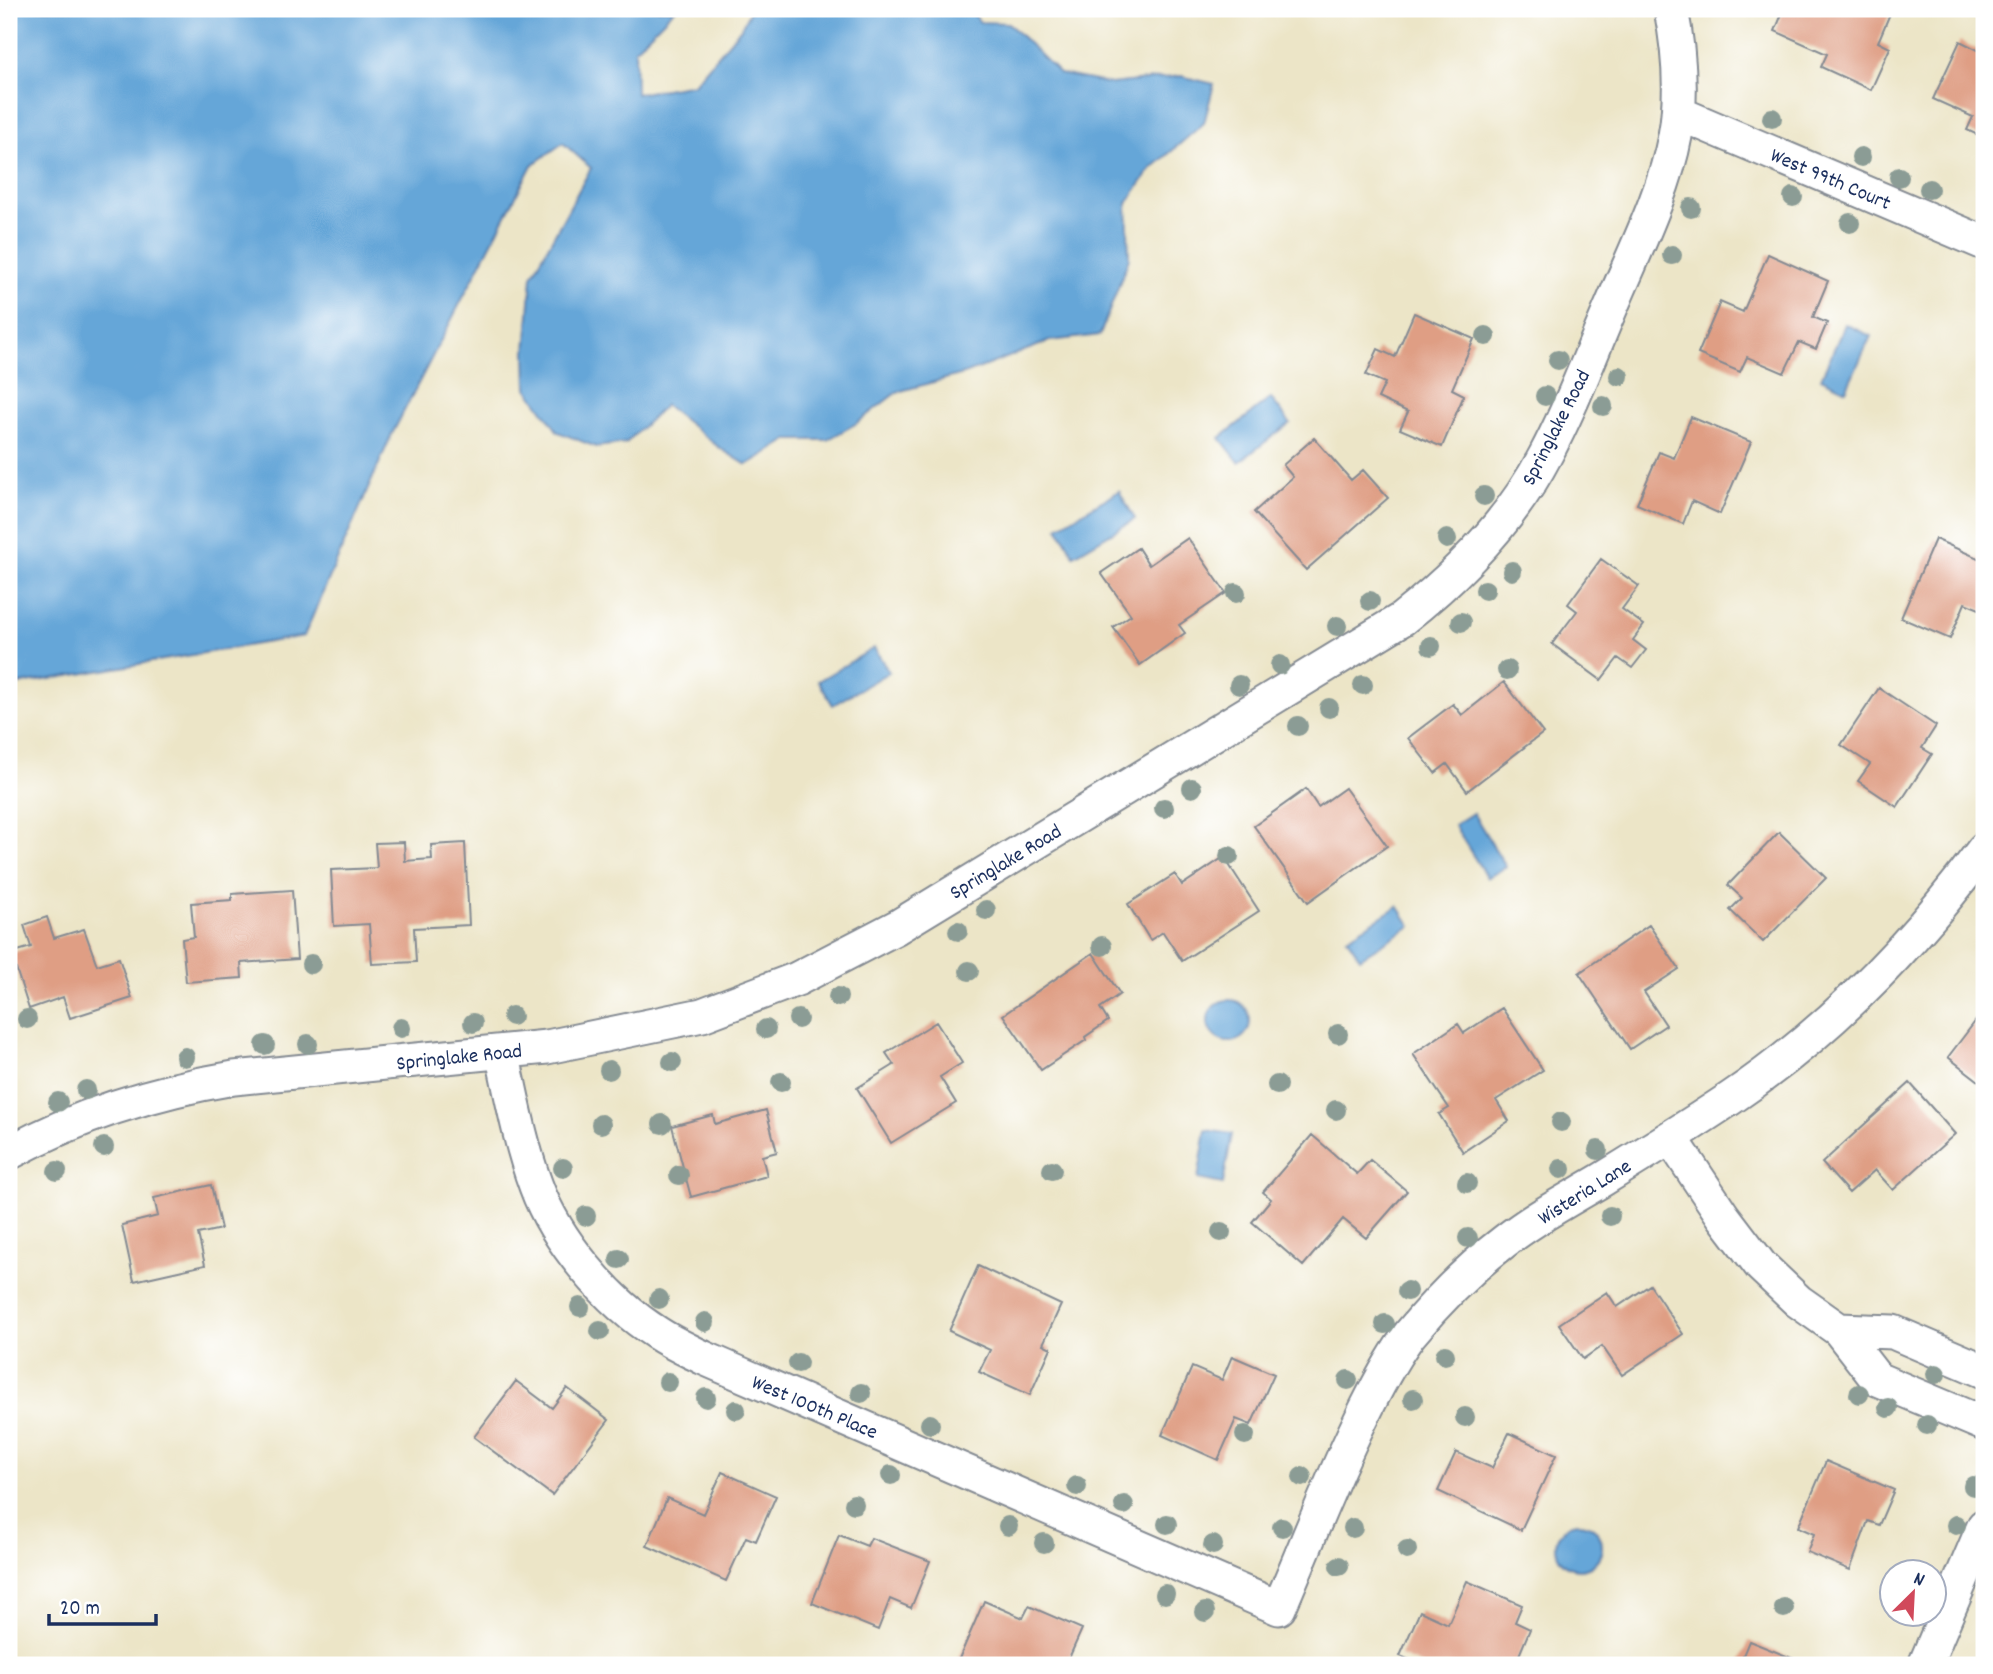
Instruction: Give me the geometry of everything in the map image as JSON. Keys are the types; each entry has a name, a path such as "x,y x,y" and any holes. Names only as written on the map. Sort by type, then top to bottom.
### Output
{"street":[{"name":"Springlake Road","path":"9,1153 80,1119 186,1086 234,1078 547,1047 702,1015 809,973 897,927 1402,619 1441,589 1492,533 1545,457 1644,229 1675,138 1679,71 1671,9"},
{"name":"West 99th Court","path":"1678,113 1984,243"},
{"name":"Wisteria Lane","path":"1279,1608 1351,1438 1379,1384 1409,1336 1457,1283 1505,1240 1671,1138 1774,1067 1857,996 1935,912 1984,849"},
{"name":"West 100th Place","path":"502,1052 523,1144 537,1189 550,1217 574,1253 611,1296 656,1333 704,1358 1279,1608"},
{"path":"1671,1138 1723,1216 1761,1266 1798,1301 1839,1330 1877,1379 1984,1424"},
{"path":"1839,1330 1893,1332 1984,1371"},
{"path":"1925,1665 1984,1526"}],"water":[{"path":"9,9 675,9 635,49 636,94 694,84 741,28 751,9 970,9 980,22 1008,23 1060,74 1111,84 1181,76 1214,84 1204,123 1151,169 1127,203 1129,258 1100,335 1050,341 967,373 897,392 857,423 827,440 788,440 747,465 721,449 665,405 626,443 596,447 558,432 527,388 526,352 532,276 591,168 563,143 532,165 391,436 304,636 9,686"},
{"path":"1845,324 1871,336 1846,390 1821,378"},
{"path":"1271,398 1290,423 1239,462 1220,438"},
{"path":"1119,491 1135,519 1074,555 1058,527"},
{"path":"874,648 889,672 833,705 818,681"},
{"path":"1473,813 1506,867 1487,878 1454,825"},
{"path":"1398,906 1411,926 1360,958 1347,938"},
{"path":"1229,1000 1244,1006 1250,1021 1244,1036 1229,1042 1214,1036 1208,1021 1214,1006"},
{"path":"1206,1130 1232,1134 1223,1184 1198,1179"},
{"path":"1579,1523 1595,1530 1602,1546 1595,1562 1579,1569 1563,1562 1556,1546 1563,1530"}],"building":[{"path":"1784,9 1892,9 1878,42 1890,48 1871,90 1821,67 1827,54 1775,31"},
{"path":"1960,41 1984,53 1984,138 1967,130 1973,117 1933,99"},
{"path":"1768,254 1828,281 1813,317 1827,323 1816,349 1799,342 1784,373 1747,357 1740,372 1698,354 1720,302 1743,312"},
{"path":"1414,313 1474,339 1452,389 1464,395 1442,447 1400,429 1408,412 1378,398 1385,383 1366,375 1378,349 1395,357"},
{"path":"1691,417 1751,442 1720,514 1692,501 1683,524 1637,504 1659,452 1674,458"},
{"path":"1314,438 1351,480 1363,470 1388,498 1306,570 1254,512 1293,477 1283,465"},
{"path":"1188,538 1226,593 1179,625 1185,633 1140,665 1113,627 1131,615 1101,573 1138,548 1149,565"},
{"path":"1935,539 1980,559 1984,548 1984,611 1965,603 1950,639 1901,618"},
{"path":"1601,559 1639,586 1622,609 1644,625 1633,640 1646,650 1632,668 1618,658 1601,680 1552,644 1577,611 1568,604"},
{"path":"1504,682 1543,733 1467,791 1447,764 1435,773 1408,738 1453,704 1462,715"},
{"path":"1879,688 1936,726 1922,748 1932,754 1897,807 1858,781 1870,764 1841,745"},
{"path":"1345,788 1387,846 1308,902 1254,826 1306,789 1318,807"},
{"path":"1779,832 1826,878 1763,942 1730,910 1742,898 1728,885"},
{"path":"404,842 405,861 432,859 431,845 465,843 469,925 414,928 416,962 372,964 369,924 334,926 331,870 377,868 375,843"},
{"path":"1224,857 1259,911 1182,961 1163,932 1150,940 1128,904 1175,874 1182,885"},
{"path":"292,890 297,959 241,963 242,978 186,982 182,939 194,937 191,903 232,900 232,894"},
{"path":"47,917 54,938 84,929 97,965 119,958 132,998 70,1018 63,997 29,1009 11,953 31,947 24,925"},
{"path":"1649,925 1679,969 1644,992 1666,1025 1630,1049 1579,973"},
{"path":"1093,953 1120,994 1100,1008 1108,1021 1085,1037 1086,1040 1041,1070 1003,1015"},
{"path":"1502,1008 1543,1070 1496,1100 1509,1121 1463,1152 1439,1114 1449,1108 1413,1054 1458,1024 1464,1033"},
{"path":"1984,1010 1984,1085 1948,1057"},
{"path":"936,1022 962,1063 940,1077 956,1103 891,1143 857,1088 894,1065 886,1053"},
{"path":"1910,1083 1955,1134 1893,1190 1875,1170 1849,1193 1822,1163"},
{"path":"766,1110 777,1152 762,1156 767,1176 691,1197 672,1126 713,1115 715,1124"},
{"path":"1312,1135 1357,1174 1370,1160 1407,1191 1366,1238 1343,1219 1303,1266 1252,1222 1271,1199 1263,1192"},
{"path":"211,1185 221,1229 198,1234 205,1265 134,1281 122,1225 158,1216 154,1198"},
{"path":"978,1266 1061,1305 1043,1344 1051,1348 1030,1395 979,1372 990,1350 949,1331"},
{"path":"1650,1285 1683,1334 1622,1375 1602,1346 1583,1359 1559,1324 1607,1292 1617,1307"},
{"path":"1232,1356 1274,1374 1251,1425 1236,1419 1218,1460 1162,1435 1192,1367 1222,1380"},
{"path":"516,1381 552,1408 567,1388 609,1420 552,1495 474,1437"},
{"path":"1509,1433 1556,1455 1521,1530 1438,1491 1456,1452 1492,1468"},
{"path":"1826,1461 1894,1490 1879,1525 1868,1521 1850,1570 1807,1552 1814,1534 1798,1527"},
{"path":"722,1472 776,1496 756,1541 746,1537 726,1581 647,1546 667,1498 703,1514"},
{"path":"839,1535 867,1546 871,1538 930,1561 911,1608 890,1599 878,1630 812,1603"},
{"path":"1467,1581 1522,1605 1515,1622 1530,1629 1515,1665 1422,1665 1400,1656 1420,1611 1448,1624"},
{"path":"984,1601 1023,1618 1029,1606 1082,1629 1066,1665 1049,1665 1040,1661 1038,1665 969,1665 958,1661"},
{"path":"1749,1641 1809,1665 1739,1665"}]}
